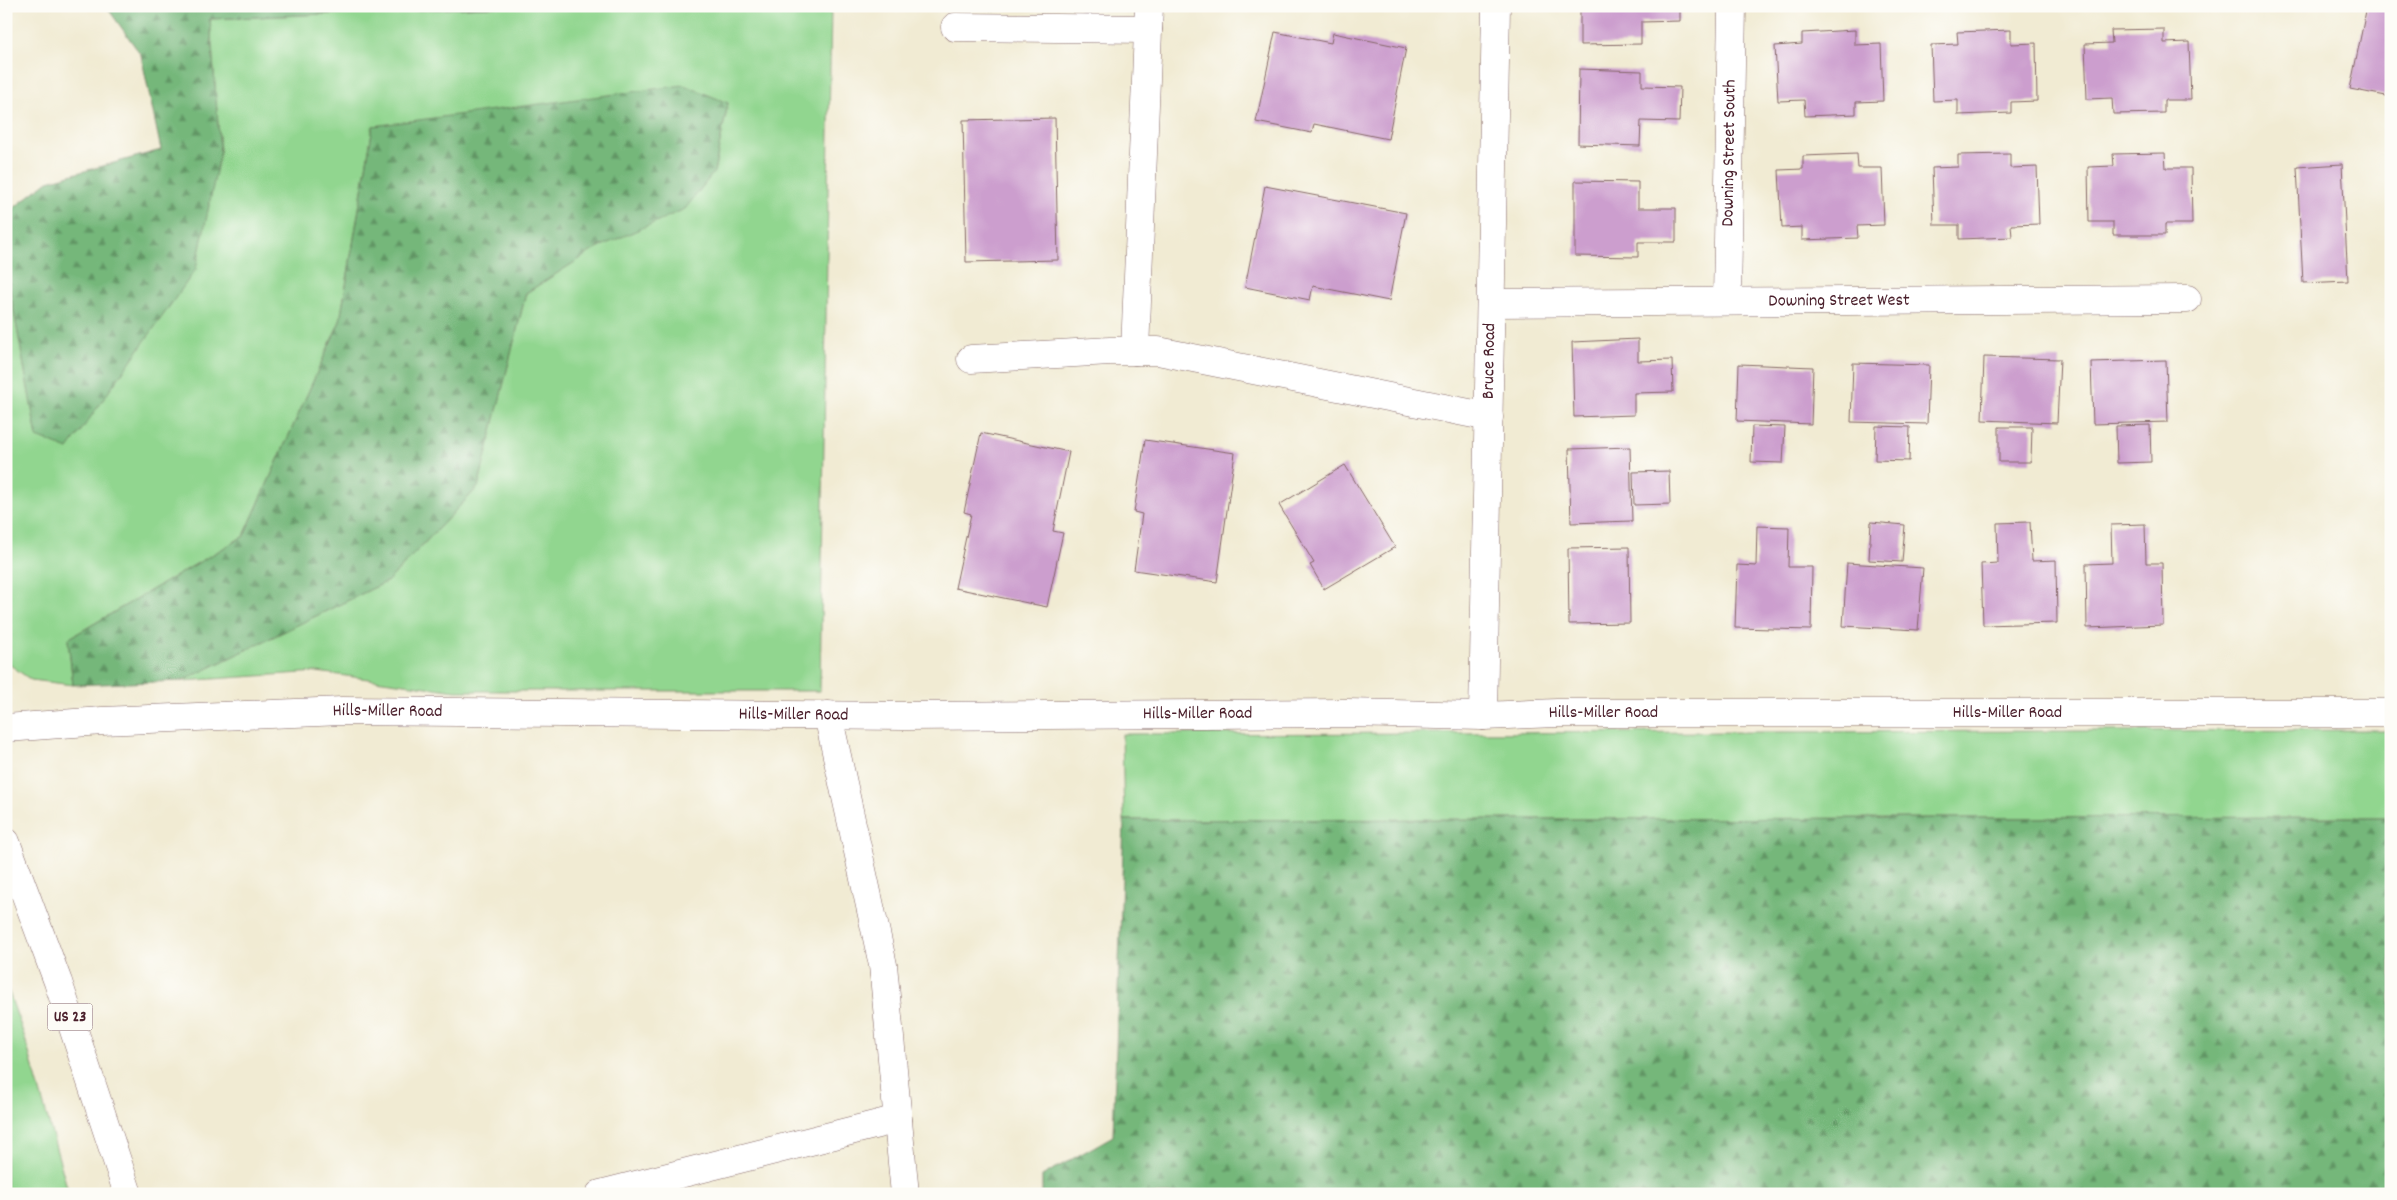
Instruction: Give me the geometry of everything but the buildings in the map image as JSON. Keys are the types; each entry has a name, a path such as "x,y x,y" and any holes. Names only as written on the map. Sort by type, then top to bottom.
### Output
{"main road":[{"name":"Bruce Road","path":"1483,716 1496,6"},
{"name":"Downing Street South","path":"1727,301 1732,6"},
{"path":"956,27 1149,18 1135,351"},
{"name":"Downing Street West","path":"1491,304 2187,299"},
{"path":"971,359 1158,351 1489,417"},
{"name":"Hills-Miller Road","path":"6,728 102,721 342,712 828,715 1347,713 1483,716 1557,714 2391,713"},
{"path":"828,715 883,965 904,1194"},
{"name":"US 23","path":"6,842 61,991 128,1194"},
{"path":"600,1194 898,1119"}],"green space":[{"path":"106,6 509,6 210,19 220,152 196,269 68,449 37,437 6,268 6,214 48,181 161,150 141,55"},
{"path":"509,6 831,6 820,691 456,691 317,672 182,681 388,581 478,487 526,293 714,172 728,103 373,126 340,321 244,536 68,639 73,685 31,680 6,662 6,268 37,436 220,152 210,19"},
{"path":"684,85 728,103 714,172 685,209 597,248 526,293 478,487 388,581 182,681 73,685 68,639 244,536 340,321 373,126"},
{"path":"2391,730 2391,817 1124,820 1122,734"},
{"path":"2391,817 2391,1194 1042,1194 1042,1176 1113,1136 1124,820"},
{"path":"6,984 24,1035 69,1194 6,1194"}]}
